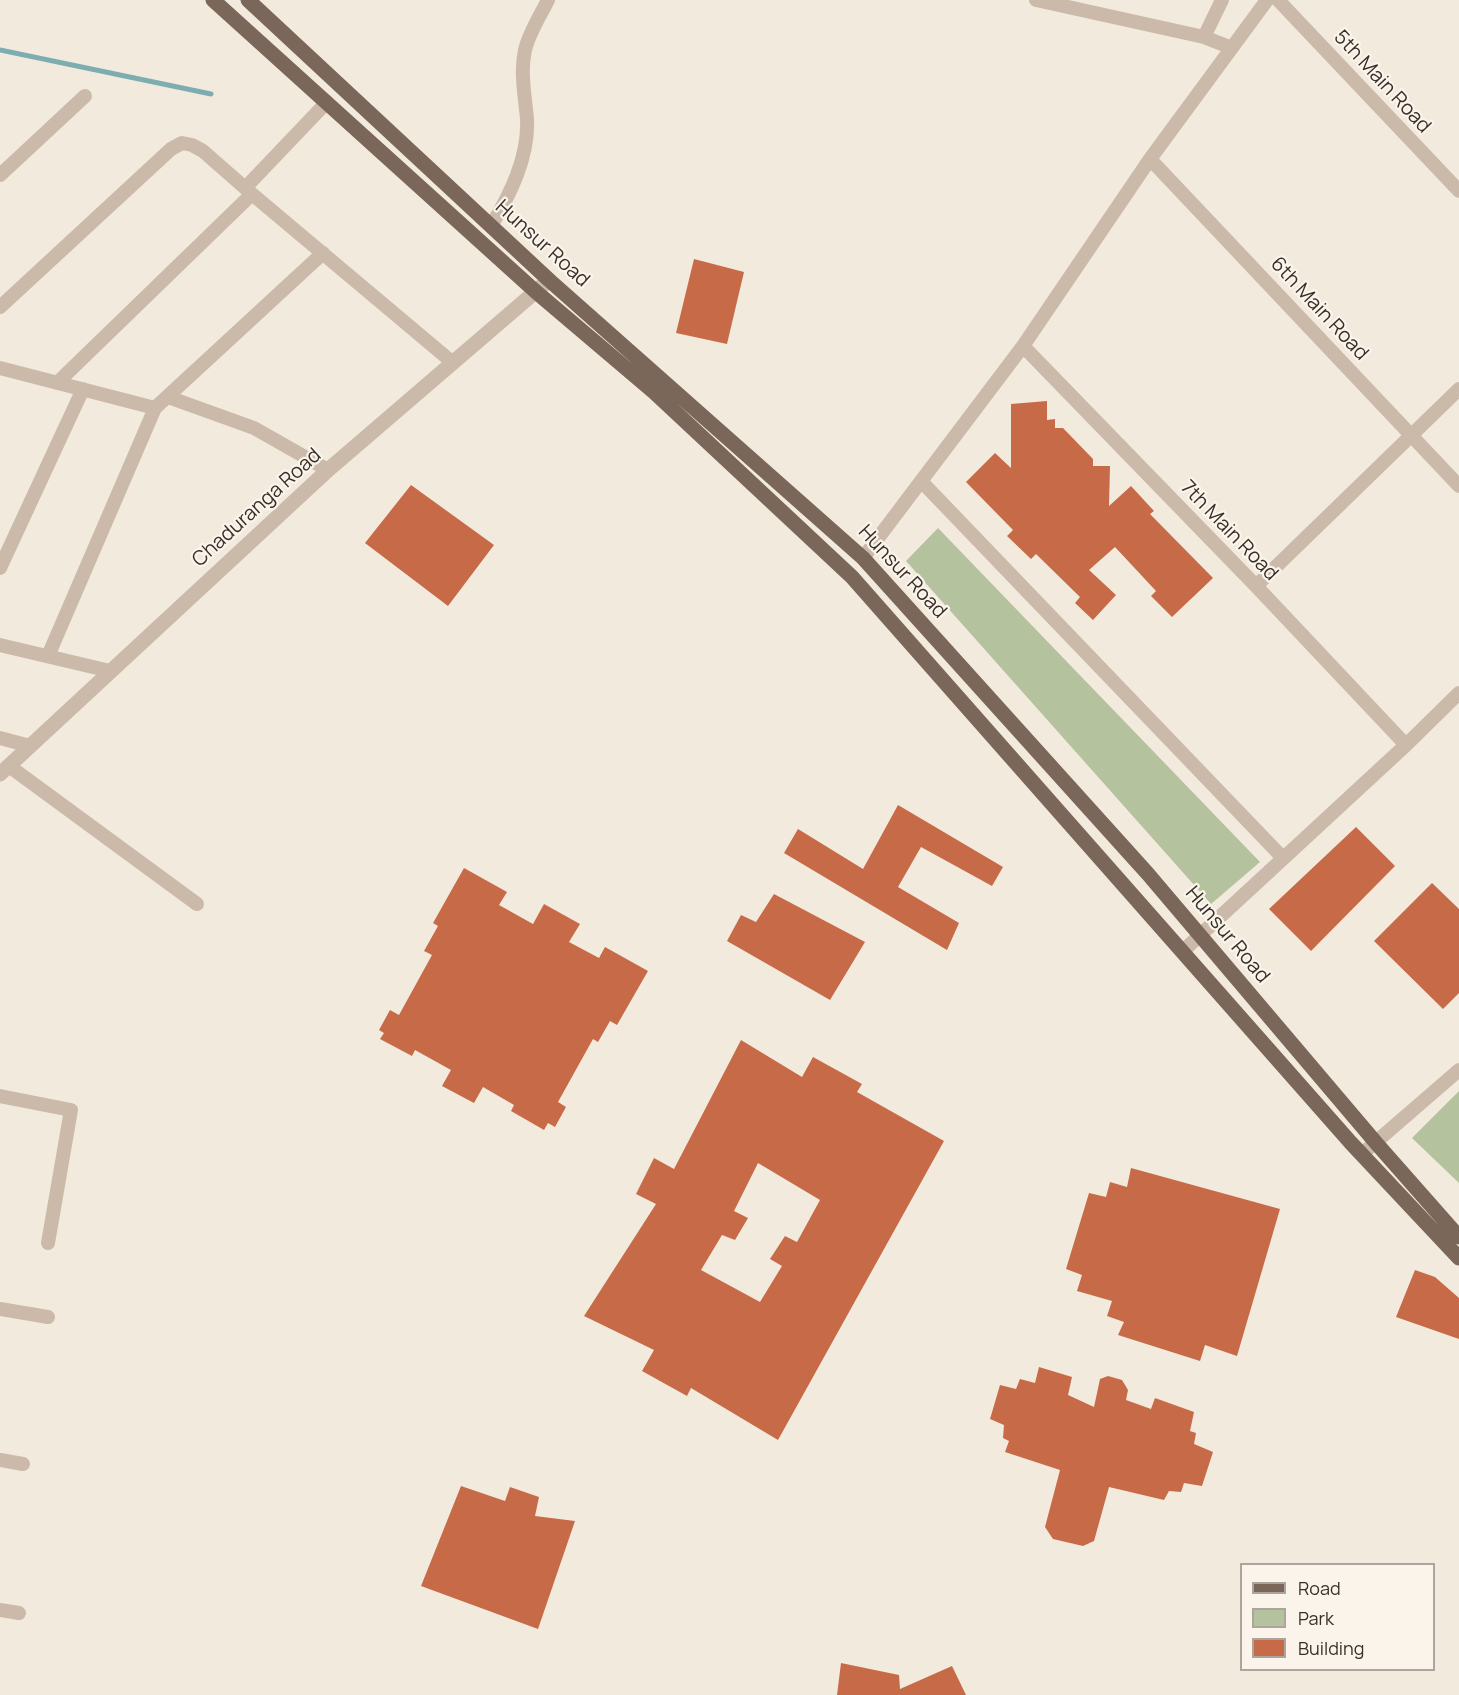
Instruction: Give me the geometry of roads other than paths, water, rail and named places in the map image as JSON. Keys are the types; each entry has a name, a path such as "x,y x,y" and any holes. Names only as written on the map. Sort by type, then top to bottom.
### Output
{"main road":[{"path":"213,0 535,291 654,393 852,577 1362,1154 1459,1258"},
{"name":"Hunsur Road","path":"248,0 549,280 863,558 1200,935 1459,1238"}],"street":[{"path":"491,226 512,188 524,149 527,120 522,66 528,39 548,0"},
{"path":"1036,0 1204,37 1232,48"},
{"path":"1204,37 1222,0"},
{"path":"863,558 1023,346 1150,159 1264,5 1249,0"},
{"name":"5th Main Road","path":"1278,0 1459,191"},
{"path":"0,176 85,96"},
{"path":"57,383 248,191 327,102"},
{"path":"0,307 171,149 182,143 203,151 452,362"},
{"name":"6th Main Road","path":"1150,159 1459,486"},
{"path":"48,656 155,408 323,253"},
{"name":"Chaduranga Road","path":"4,770 328,470 549,280"},
{"name":"7th Main Road","path":"1023,346 1256,586 1406,745"},
{"path":"0,368 155,408"},
{"path":"0,568 82,389"},
{"path":"1256,586 1459,389"},
{"path":"168,397 254,428 328,470"},
{"path":"921,481 1283,858"},
{"path":"0,645 110,671"},
{"path":"1183,951 1459,693"},
{"path":"0,738 30,746"},
{"path":"4,770 197,904"},
{"path":"1362,1154 1377,1144 1459,1070"},
{"path":"0,1096 71,1110 48,1242"},
{"path":"0,1309 48,1317"},
{"path":"0,1460 23,1464"},
{"path":"0,1610 19,1613"}],"waterway":[{"path":"0,50 211,94"}]}
